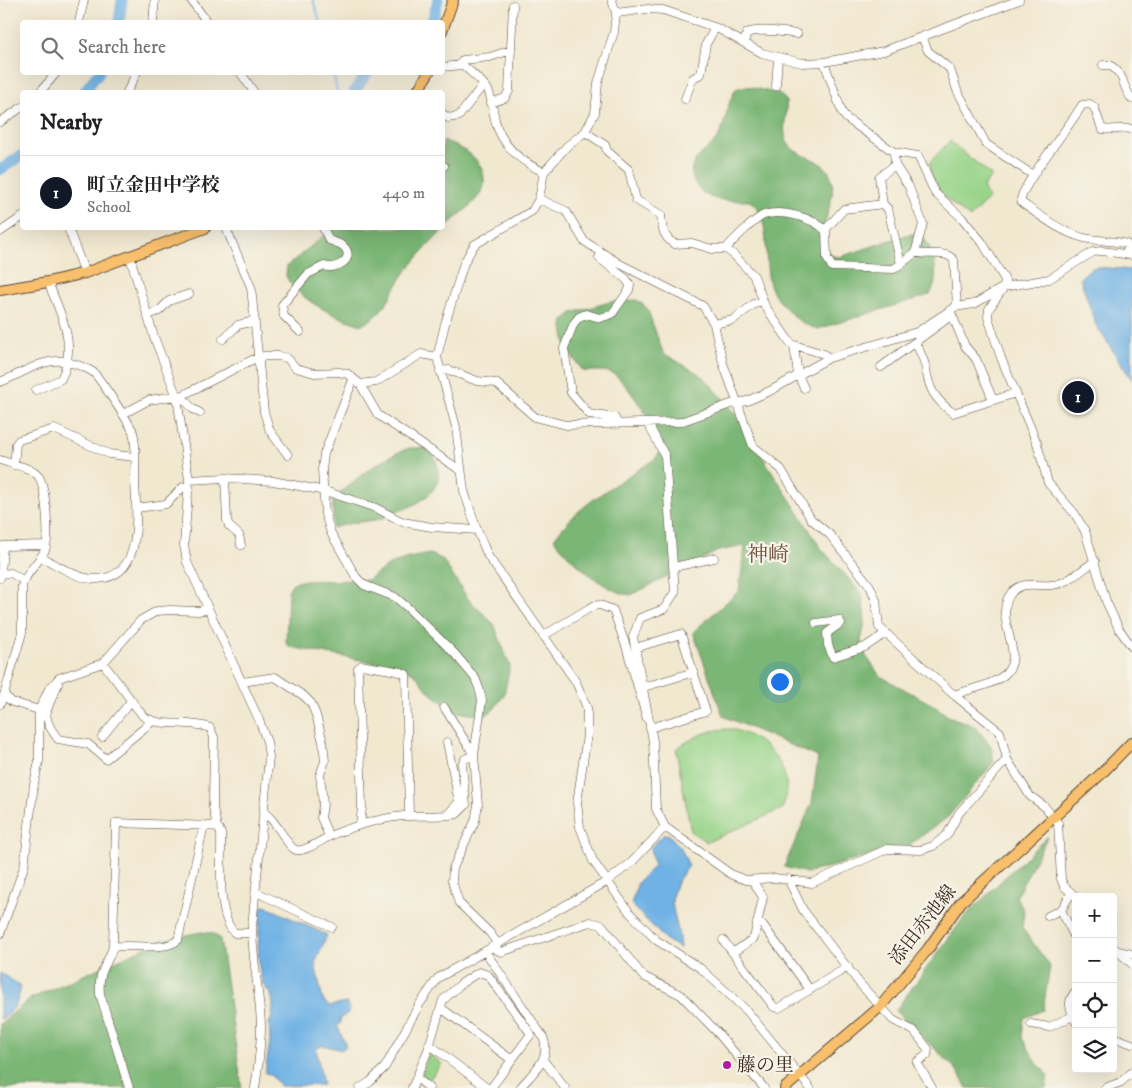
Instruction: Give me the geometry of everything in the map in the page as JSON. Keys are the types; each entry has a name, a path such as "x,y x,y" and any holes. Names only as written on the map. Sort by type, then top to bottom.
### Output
{"main road":[{"path":"445,23 453,0"},
{"path":"422,90 428,75"},
{"path":"0,290 48,282 85,273 200,230"},
{"name":"添田赤池線","path":"785,1088 880,1007 928,949 961,902 1054,818 1132,742"}],"street":[{"path":"79,20 84,0"},
{"path":"153,20 155,0"},
{"path":"191,0 205,20"},
{"path":"612,0 616,12 614,32 598,83 595,113 585,132 567,146 544,172 539,199 532,211 474,245 464,263 444,324 437,358 456,427 464,491 488,556 576,682 587,708 587,734 577,803 580,827 593,861 606,882 656,940 700,968 747,1011 810,1088"},
{"path":"616,12 648,9 664,10 715,28 762,53 802,63 824,62 884,51 1019,0"},
{"path":"491,103 505,98 509,91 513,5"},
{"path":"685,99 693,78 701,74 706,44 715,28"},
{"path":"744,43 747,33 752,30 797,34"},
{"path":"922,37 928,51 950,69 960,96 986,144 1033,175"},
{"path":"459,65 463,60 490,57 511,50"},
{"path":"776,86 778,58"},
{"path":"824,62 842,112 846,118 894,152 918,156 935,193 962,218 982,242 1005,280 1004,287 989,308 988,317 1001,358 1043,458 1048,483 1075,514 1085,531 1106,601 1119,629 1132,647"},
{"path":"1103,65 1110,65 1122,75 1127,91 1132,99"},
{"path":"445,67 463,66 483,85 488,91 498,131 506,144 520,158 544,172"},
{"path":"42,90 54,75"},
{"path":"128,90 136,75"},
{"path":"242,75 253,90"},
{"path":"445,116 448,118 459,116 483,85"},
{"path":"440,370 449,370 478,381 496,384 535,417 566,425 648,424 694,419 770,391 829,358 917,332 953,311 974,304 1004,287 1050,279 1092,252 1102,251 1130,254 1127,244 1073,234 1058,227 1022,203 1021,196 1033,175 1061,138 1082,105 1090,104 1094,107 1102,129 1110,130 1124,127 1132,129"},
{"path":"0,122 20,108"},
{"path":"585,132 605,145 607,151 629,170 636,200 661,215 663,233 666,239 674,244 692,243 712,249 726,249 754,276 762,301 794,346 798,376 804,388"},
{"path":"726,249 763,216 786,215 807,218 825,230 828,243 827,258 832,267 894,269 915,252 923,224 909,187 895,165 894,152"},
{"path":"895,165 879,177 883,204 888,209 901,264"},
{"path":"539,199 566,210 584,241 640,275 703,306 714,324 723,363 753,446 781,469 811,519 830,535 870,586 876,600 879,627 954,695 1000,732 1007,759 1030,796 1044,806 1058,823 1061,879 1064,886 1072,894"},
{"path":"825,230 844,209 883,204"},
{"path":"0,232 20,218"},
{"path":"69,230 85,273"},
{"path":"227,230 251,288 264,412 270,432 288,455"},
{"path":"300,332 284,316 282,306 308,274 324,266 331,269 338,267 346,261 346,250 342,244 329,240 324,230"},
{"path":"601,252 598,258 626,278 630,285 629,290 612,314 600,318 586,314 580,317 574,324 564,348 571,393 589,414 615,418 616,424"},
{"path":"915,252 926,255 946,254 954,260 953,311 965,346 976,359 993,400"},
{"path":"130,257 148,316 179,397 189,483 184,544 187,562 242,682 267,742 269,757 252,933 252,952 261,1024 261,1047 255,1088"},
{"path":"36,390 61,379 67,362 69,343 67,330 48,282"},
{"path":"148,316 159,311 169,301 188,294"},
{"path":"714,324 733,320 762,301"},
{"path":"881,367 915,343 953,311"},
{"path":"223,339 238,325 255,321"},
{"path":"915,343 922,354 927,382 934,396 953,413 1016,392"},
{"path":"794,346 824,354 829,358"},
{"path":"357,382 376,382 421,354 437,358"},
{"path":"123,414 149,400 168,396 179,397 259,358 279,356 287,358 296,368 314,373 339,372 348,374 357,382 378,415 460,470"},
{"path":"0,382 23,370 53,362 67,362 93,372 123,414 133,432 137,508 136,537 131,553 120,570 108,577 99,579 80,576 41,557"},
{"path":"357,382 324,454 322,470 325,491 325,514 331,533 356,577 364,585 395,597 454,654 475,678 482,700 474,755 478,805 475,821 452,868 452,881 459,903 490,933 491,947 520,1003 544,1037 547,1055 520,1088"},
{"path":"179,397 200,413"},
{"path":"648,424 665,456 675,592 664,609 640,618 633,637 654,741 656,809 664,828 732,875 752,880 775,878 812,883 823,880 887,848 921,850 934,846 947,834 959,813 1007,759"},
{"path":"14,465 16,444 20,440 54,429 109,454 134,457"},
{"path":"0,460 30,470 39,477 44,497 48,540 41,557 24,581 22,633 0,704"},
{"path":"137,508 166,504 189,483 225,478 273,481 325,491 376,508 403,522 432,527 477,530"},
{"path":"225,478 227,520 229,526 239,535 241,545"},
{"path":"0,580 3,546 46,545"},
{"path":"674,566 714,558"},
{"path":"954,695 996,680 1010,668 1012,649 1003,614 1011,593 1023,585 1060,584 1095,560"},
{"path":"0,574 12,573 24,581"},
{"path":"543,636 593,606 600,605 613,610 626,646 642,709 650,727"},
{"path":"0,934 24,867 34,784 39,761 39,710 49,689 57,680 74,672 103,663 141,620 157,611 198,611 208,609"},
{"path":"816,623 839,620 841,623 827,633 828,645 833,657 865,647 886,633"},
{"path":"635,648 681,634 706,711 650,727"},
{"path":"103,663 143,716 153,721 199,724 210,728 214,737 213,807 217,827 221,834 222,894 228,926 235,933 252,933"},
{"path":"360,825 362,808 358,668 362,665 390,668 406,674 409,816"},
{"path":"644,687 694,672"},
{"path":"242,682 275,677 304,696 311,703 324,742 325,761 320,775 323,804 321,818 329,836"},
{"path":"57,680 58,684 45,716 46,724 58,739 88,744 106,759 153,721"},
{"path":"4,695 12,702 39,710"},
{"path":"102,737 132,700"},
{"path":"444,707 474,755"},
{"path":"447,742 459,802 447,815"},
{"path":"264,813 270,817 289,846 295,850 303,851 329,836 360,825 409,816 457,814 466,806 462,764 465,758 474,755"},
{"path":"129,1088 100,994 100,972 109,958 113,947 116,823 217,827"},
{"path":"113,947 125,944 168,946 178,940 204,825"},
{"path":"360,1088 370,1082 385,1067 419,1005 438,978 606,882 631,863 664,828"},
{"path":"733,953 754,938 763,898 752,885 752,880"},
{"path":"788,880 803,910 880,1007 893,1020 914,1031 928,1049 927,1055 917,1062 932,1088"},
{"path":"256,892 332,927"},
{"path":"1048,916 1061,910 1072,896"},
{"path":"1061,910 1072,932"},
{"path":"491,947 501,952 590,922 602,924 643,976 681,995 717,1032 764,1088"},
{"path":"757,923 763,925 810,990"},
{"path":"723,940 774,1006 780,1008 848,967"},
{"path":"1117,949 1132,954"},
{"path":"1117,950 1132,964"},
{"path":"412,1088 443,1000 462,983 480,972 488,975 531,1034 490,1088"},
{"path":"1072,994 1069,1002 1072,1012"},
{"path":"512,1008 520,1003"},
{"path":"441,1008 512,1060"},
{"path":"1031,1024 1049,1027 1072,1020"},
{"path":"1117,1038 1132,1044"},
{"path":"429,1044 487,1088"},
{"path":"543,1060 565,1088"},
{"path":"1105,1088 1121,1082 1132,1072"},
{"path":"417,1078 429,1088"}],"green space":[{"path":"746,86 779,94 786,100 785,137 787,142 796,151 821,164 830,174 833,186 824,226 826,250 833,256 840,257 906,235 918,233 928,245 934,262 935,281 929,295 818,329 800,322 782,304 772,290 769,279 765,230 758,209 750,201 710,197 697,187 692,174 695,161 719,136 730,101 736,89"},
{"path":"445,141 466,151 477,161 481,167 484,182 479,196 474,202 445,228"},
{"path":"950,141 992,176 983,187 989,198 970,218 943,195 934,182 931,173 929,163"},
{"path":"331,230 443,230 405,273 382,309 362,325 330,313 299,293 286,276 287,266"},
{"path":"637,300 647,308 663,353 704,377 732,409 821,548 862,594 865,622 861,641 866,656 880,676 935,706 948,716 975,726 991,746 994,762 948,817 909,845 807,873 784,867 812,803 818,757 723,716 693,632 739,591 745,546 718,551 631,595 610,588 588,574 554,539 564,526 587,504 655,459 660,453 660,442 650,421 619,379 614,374 607,372 583,371 566,348 564,320 572,313 610,302"},
{"path":"409,448 422,448 433,454 438,476 432,492 407,508 383,518 333,528 333,500 368,470 388,457"},
{"path":"430,554 442,559 469,600 494,624 510,666 504,695 494,709 485,716 456,712 429,692 415,674 398,664 377,663 290,647 286,643 288,591 292,584 301,581 367,580 391,564 408,558"},
{"path":"732,729 757,740 776,758 783,770 786,782 786,795 782,809 707,842 691,832 676,749 703,734 716,730"},
{"path":"1048,836 1016,897 1024,911 1022,928 1050,966 1043,1010 1024,1018 1022,1038 1037,1063 1048,1075 1046,1088 967,1088 956,1069 895,1011 965,916"},
{"path":"201,932 212,933 220,939 242,1088 0,1088 0,1024 30,999 162,940"},
{"path":"429,1054 442,1064 428,1081 422,1075"}],"water":[{"path":"1097,267 1132,270 1132,380 1096,325 1080,278 1090,269"},
{"path":"668,834 680,846 689,866 680,878 672,897 680,948 667,941 631,904 638,882 654,866 650,848 663,835"},
{"path":"265,906 327,935 315,964 323,1000 329,1006 347,1003 350,1011 340,1019 341,1023 337,1025 346,1046 341,1050 323,1045 316,1049 323,1085 280,1086 270,1074 265,1073 270,1041 269,1023 273,1008 270,993 263,984 259,966 258,946 261,907"},
{"path":"0,973 20,985 19,996 15,1005 9,1013 0,1019"}],"waterway":[{"path":"119,20 122,0"},
{"path":"313,0 319,20"},
{"path":"433,20 438,0"},
{"path":"86,90 97,75"},
{"path":"334,75 337,90"},
{"path":"355,90 366,75"},
{"path":"0,170 20,156"}],"place":[{"name":"町立金田中学校","path":"1078,397"},
{"name":"藤の里","path":"727,1065"}],"district":[{"name":"神崎","path":"768,555"}]}
